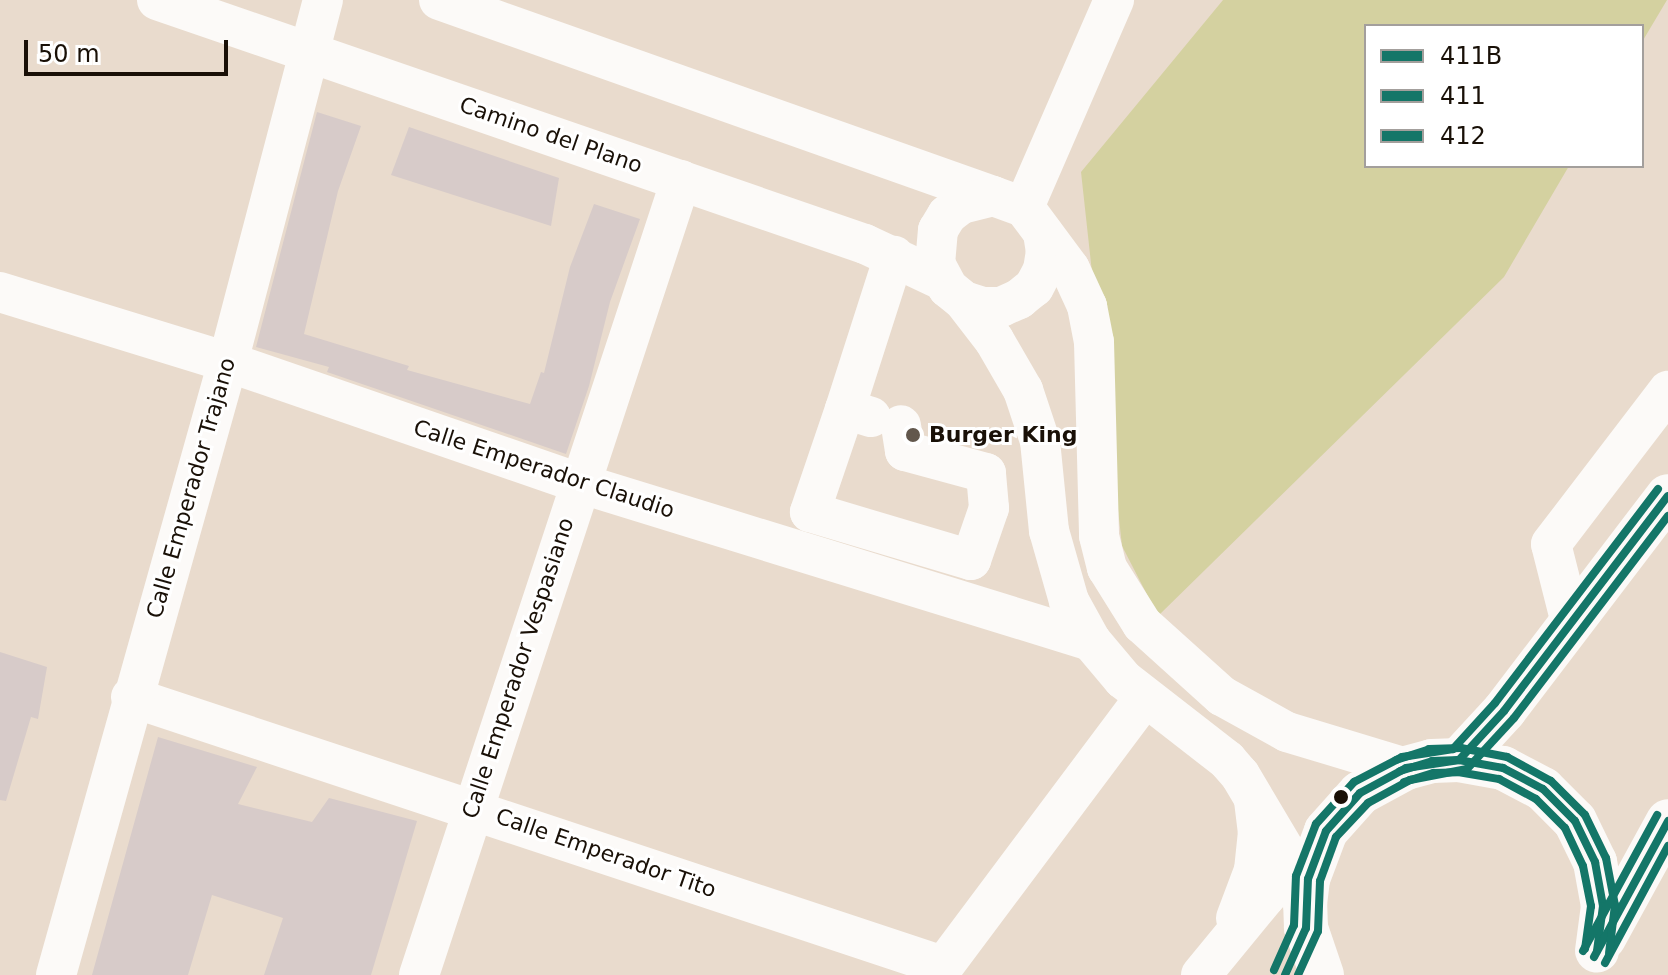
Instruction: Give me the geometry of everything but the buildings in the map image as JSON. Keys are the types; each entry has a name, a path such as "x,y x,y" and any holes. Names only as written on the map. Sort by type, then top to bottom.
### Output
{"highway":[{"path":"1459,760 1504,711 1668,496"},
{"path":"1322,975 1306,928 1307,864 1326,831 1360,793 1406,768 1459,760 1503,768 1543,789 1575,821 1595,862 1603,906 1591,963"},
{"path":"1591,963 1668,821"},
{"path":"1285,975 1306,928"}],"street":[{"name":"Camino del Plano","path":"157,0 894,256 953,290"},
{"name":"Calle Emperador Trajano","path":"56,975 131,697 228,362 323,0"},
{"path":"439,0 951,178 1020,212 1070,269 1087,306 1094,342 1099,536 1107,568 1123,597 1172,654 1222,696 1287,732 1406,768"},
{"path":"1020,212 1114,0"},
{"name":"Calle Emperador Vespasiano","path":"419,975 681,180"},
{"path":"953,290 982,307 1001,307 1019,299 1034,287 1043,270 1046,252 1020,212 961,204 947,215 934,247 953,290 994,340 1023,390 1042,455 1049,531 1069,601 1091,641 1144,698 1227,760 1253,794 1267,822 1307,864 1227,940 1201,975"},
{"path":"894,256 810,512 971,560 989,508 986,473 905,451 901,425"},
{"name":"Calle Emperador Claudio","path":"0,292 228,362 579,483 1091,641"},
{"path":"1571,623 1551,544 1668,391"},
{"path":"845,409 1017,457 1042,455"},
{"name":"Calle Emperador Tito","path":"131,697 472,808 940,971"},
{"path":"940,971 1144,698"},
{"path":"1227,940 1254,870 1258,833 1253,794"}],"shaded area":[{"path":"1223,0 1667,0 1644,39 1644,24 1364,24 1364,168 1568,168 1504,277 1158,616 1122,546 1081,172"}],"transit line":[{"name":"412","path":"1274,970 1294,925 1296,876 1316,824 1354,782 1402,757 1453,749 1495,703 1658,489"},
{"name":"411B","path":"1285,975 1306,928 1308,879 1326,831 1360,793 1406,768 1459,760 1504,711 1668,496"},
{"name":"411","path":"1298,975 1318,931 1320,881 1336,837 1368,803 1410,780 1467,769 1514,718 1668,516"},
{"name":"412","path":"1396,760 1429,749 1461,748 1507,757 1551,781 1585,815 1606,858 1615,905 1609,953"},
{"name":"411B","path":"1400,771 1432,761 1459,760 1503,768 1543,789 1575,821 1595,862 1603,906 1597,951"},
{"name":"411","path":"1404,782 1434,773 1458,772 1499,779 1536,799 1565,828 1583,866 1591,906 1585,949"},
{"name":"412","path":"1583,951 1657,815"},
{"name":"411B","path":"1594,957 1668,821"},
{"name":"411","path":"1605,963 1668,846"}],"place":[{"name":"Burger King","path":"913,435"}]}
